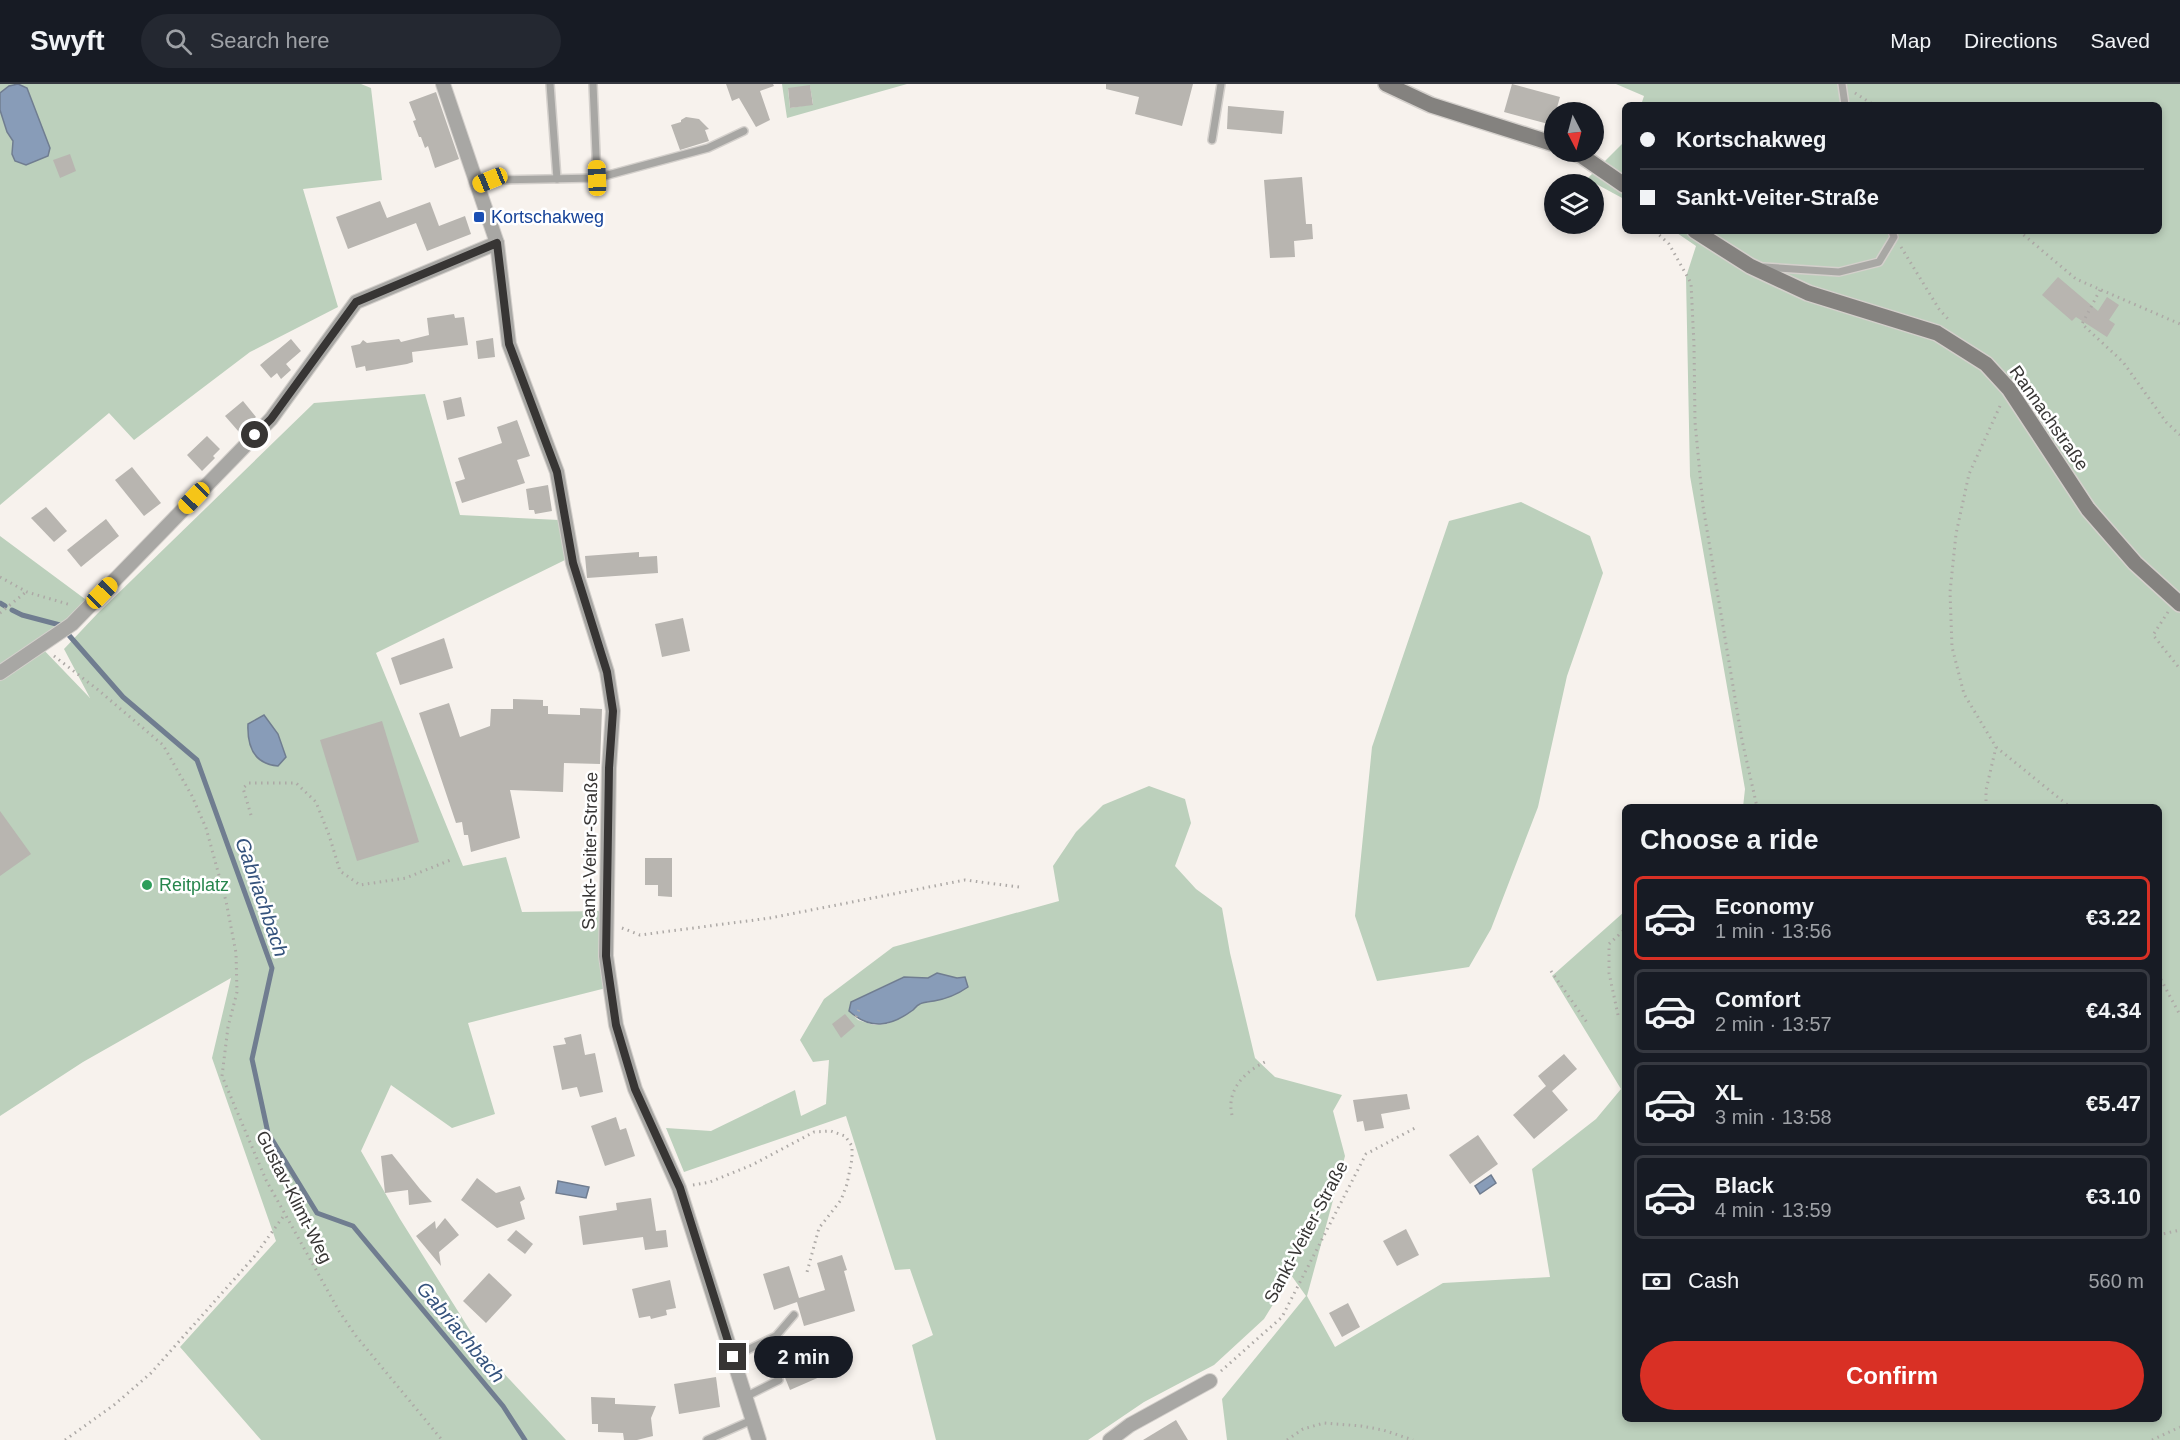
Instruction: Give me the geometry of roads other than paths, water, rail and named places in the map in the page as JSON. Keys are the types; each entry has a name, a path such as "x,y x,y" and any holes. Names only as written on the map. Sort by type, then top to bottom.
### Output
{"street":[{"name":"Sankt-Veiter-Straße","path":"443,84 497,243 509,344 557,472 573,563 607,672 613,711 609,768 606,956 616,1025 635,1089 680,1188 759,1440"},
{"path":"1386,84 1431,105 1544,141"},
{"path":"1591,162 1622,183"},
{"name":"Rannachstraße","path":"1700,234 1750,266 1808,293 1937,333 1986,364 2009,388 2088,509 2135,563 2178,602"},
{"path":"0,673 72,624 271,419 356,302 497,243"},
{"path":"1110,1440 1130,1425 1210,1381"}],"lane":[{"path":"550,84 557,178"},
{"path":"593,84 597,178"},
{"path":"1212,140 1221,84"},
{"path":"1842,85 1845,102"},
{"path":"477,185 490,180 597,178 708,148 744,131"},
{"name":"Rannachstraße","path":"1750,266 1839,272 1879,262 1893,234"},
{"path":"733,1357 776,1336 794,1315"},
{"path":"745,1397 779,1380"},
{"path":"707,1440 752,1420"}],"water":[{"path":"18,84 27,88 50,148 48,156 26,165 15,161 12,154 13,141 7,132 0,110 0,93 9,86"},
{"path":"264,715 278,734 286,757 278,766 270,765 258,758 249,740 248,724"},
{"path":"937,973 957,978 965,977 968,987 947,998 921,1003 905,1016 888,1023 872,1024 849,1011 851,1002 904,977 928,978"},
{"path":"1491,1175 1496,1183 1480,1194 1475,1186"},
{"path":"558,1181 589,1187 586,1198 556,1193"}],"waterway":[{"name":"Gabriachbach","path":"0,603 5,606"},
{"name":"Gabriachbach","path":"12,610 60,625 123,697 197,760 272,968 252,1059 268,1133 317,1213 353,1226 503,1406 525,1440"}],"place":[{"name":"Kortschakweg","path":"479,217"},
{"name":"Reitplatz","path":"147,885"}]}
